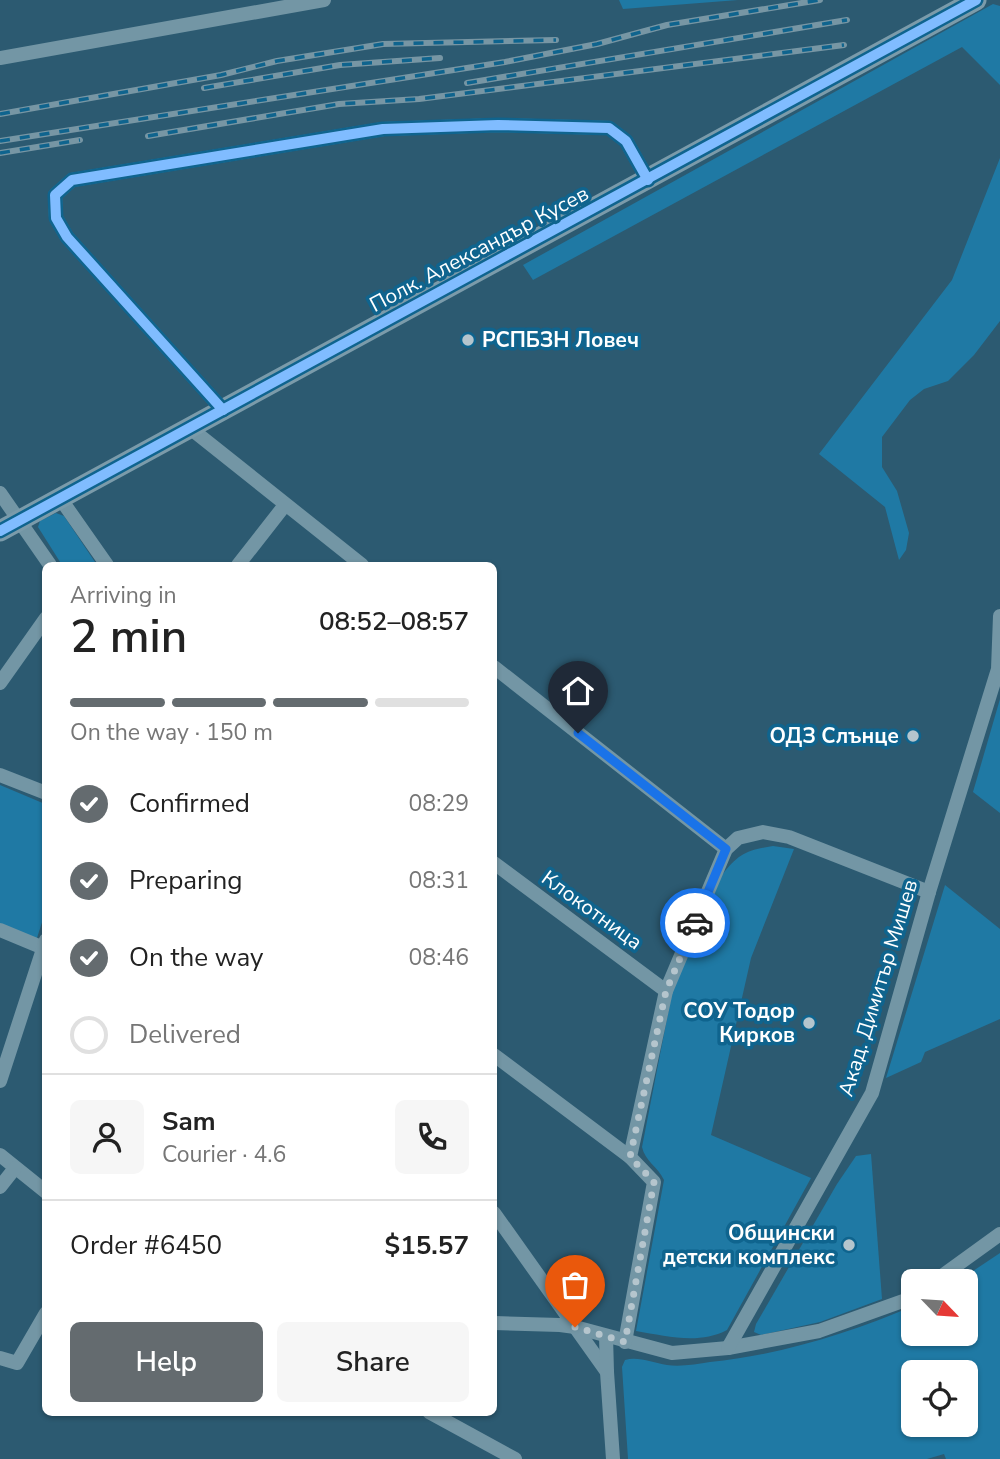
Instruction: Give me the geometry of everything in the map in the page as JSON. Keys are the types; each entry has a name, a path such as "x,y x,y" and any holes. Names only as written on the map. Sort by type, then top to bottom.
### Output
{"street":[{"path":"0,58 324,0"},
{"name":"Полк. Александър Кусев","path":"0,531 976,0"},
{"path":"223,410 66,237 56,218 55,195 72,180 383,129 498,125 609,128 626,141 648,180"},
{"path":"190,428 358,562"},
{"path":"0,493 48,562"},
{"path":"60,498 105,562"},
{"path":"240,562 285,505"},
{"name":"Акад. Димитър Мишев","path":"728,1348 872,1093 929,892 998,669 1000,616"},
{"path":"0,683 42,624"},
{"path":"497,669 726,849"},
{"path":"0,775 42,791"},
{"path":"630,1157 666,991 726,849 738,838 763,832 789,837 929,892"},
{"name":"Клокотница","path":"497,865 666,991"},
{"path":"0,930 42,945"},
{"path":"0,1081 42,955"},
{"path":"497,1057 630,1157 654,1182 625,1342"},
{"path":"0,1156 42,1189"},
{"path":"0,1186 15,1168"},
{"path":"497,1217 607,1372"},
{"path":"952,1269 1000,1234"},
{"path":"497,1324 575,1327 672,1353 728,1348 819,1331 901,1302"},
{"path":"0,1359 17,1363 42,1320"},
{"path":"606,1336 614,1455"},
{"path":"436,1416 515,1459"}],"shaded area":[{"path":"619,0 738,0 623,9"},
{"path":"993,4 1000,6 1000,85 962,47 533,280 523,265"},
{"path":"1000,158 1000,321 974,355 948,381 924,389 910,400 882,437 882,467 897,491 909,533 906,550 899,560 885,507 819,454 952,280"},
{"path":"56,513 64,516 95,562 60,562 38,527 40,521"},
{"path":"1000,699 1000,813 973,792"},
{"path":"0,785 42,803 42,922 36,941 0,927"},
{"path":"773,846 794,849 751,958 711,1135 811,1178 727,1330 716,1335 694,1338 636,1331 664,1180 642,1147 672,993 722,875 744,854"},
{"path":"945,885 1000,929 1000,1019 925,1052 921,1062 886,1078"},
{"path":"871,1154 882,1299 820,1322 761,1335 754,1332 756,1324 837,1184 856,1156"},
{"path":"1000,1253 1000,1459 946,1459 944,1454 927,1459 628,1459 622,1367 625,1360 640,1359 667,1365 683,1365 736,1359 788,1348 865,1325 901,1311 901,1346 978,1346 976,1269"}],"railway":[{"path":"0,141 505,62 597,44 667,25 820,0"},
{"path":"467,83 847,20"},
{"path":"0,114 221,75 277,61 383,44 556,40"},
{"path":"148,136 339,104 419,99 844,45"},
{"path":"204,88 340,65 440,58"},
{"path":"0,153 80,140"}],"cycle path":[{"path":"0,531 976,0"},
{"path":"223,410 67,237 56,218 55,195 72,180 383,129 498,125 609,128 626,141 648,180"}],"way so far":[{"path":"575,1327 625,1342 654,1182 630,1157 666,991 695,923"}],"place":[{"name":"РСПБЗН Ловеч","path":"468,340"},
{"name":"ОДЗ Слънце","path":"913,736"},
{"name":"СОУ Тодор Кирков","path":"809,1023"},
{"name":"Общински детски комплекс","path":"849,1245"}],"route":[{"path":"578,733 726,849 695,923"}]}
